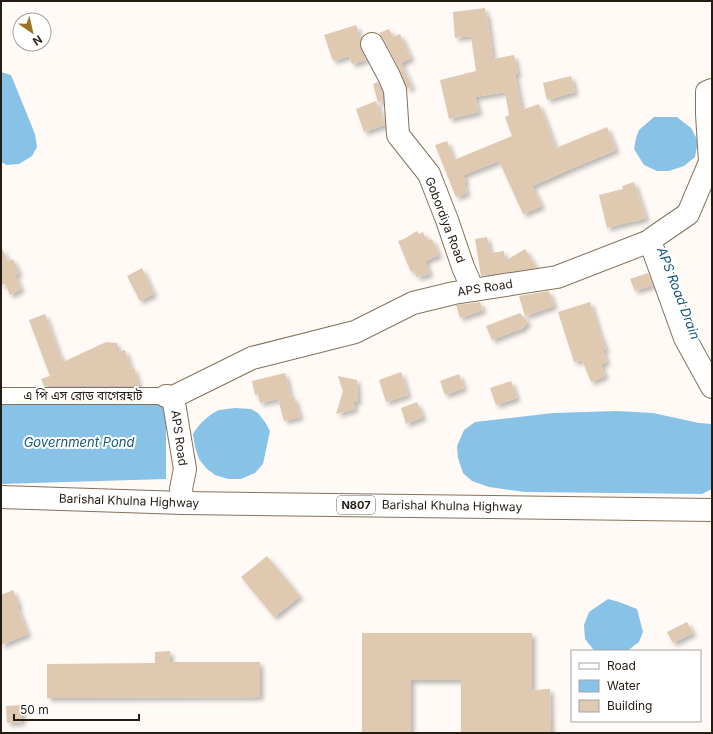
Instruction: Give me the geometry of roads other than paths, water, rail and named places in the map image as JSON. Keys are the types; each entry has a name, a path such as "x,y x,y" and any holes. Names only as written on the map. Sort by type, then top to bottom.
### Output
{"main road":[{"name":"Gobordiya Road","path":"372,44 395,90 398,135 429,174 473,290"},
{"name":"APS Road","path":"183,503 181,490 185,469 169,396 252,358 355,332 413,303 454,293 558,278 650,241 688,214 710,162 707,92 712,90"},
{"path":"650,241 684,338 712,387"},
{"name":"Barishal Khulna Highway","path":"1,497 183,503 712,510"}],"street":[{"name":"এ পি এস রোড বাগেরহাট","path":"1,396 169,396"}],"water":[{"path":"1,72 11,75 35,134 37,147 32,156 19,164 7,165 1,162"},
{"path":"654,117 677,117 691,128 698,141 695,157 684,166 669,171 657,171 644,165 634,149 639,130"},
{"name":"Government Pond","path":"166,400 166,479 1,484 1,402"},
{"path":"235,408 251,409 258,413 270,431 263,464 255,473 241,479 228,479 215,475 206,468 199,459 193,434 211,414 219,410"},
{"path":"617,411 653,413 699,423 712,424 712,489 702,494 525,492 489,487 472,481 463,473 458,458 457,446 464,430 475,422 553,413"},
{"path":"608,599 637,609 643,632 639,642 628,650 593,649 585,639 584,625 589,612"}],"water label":[{"name":"APS Road Drain","path":"679,293"}]}
